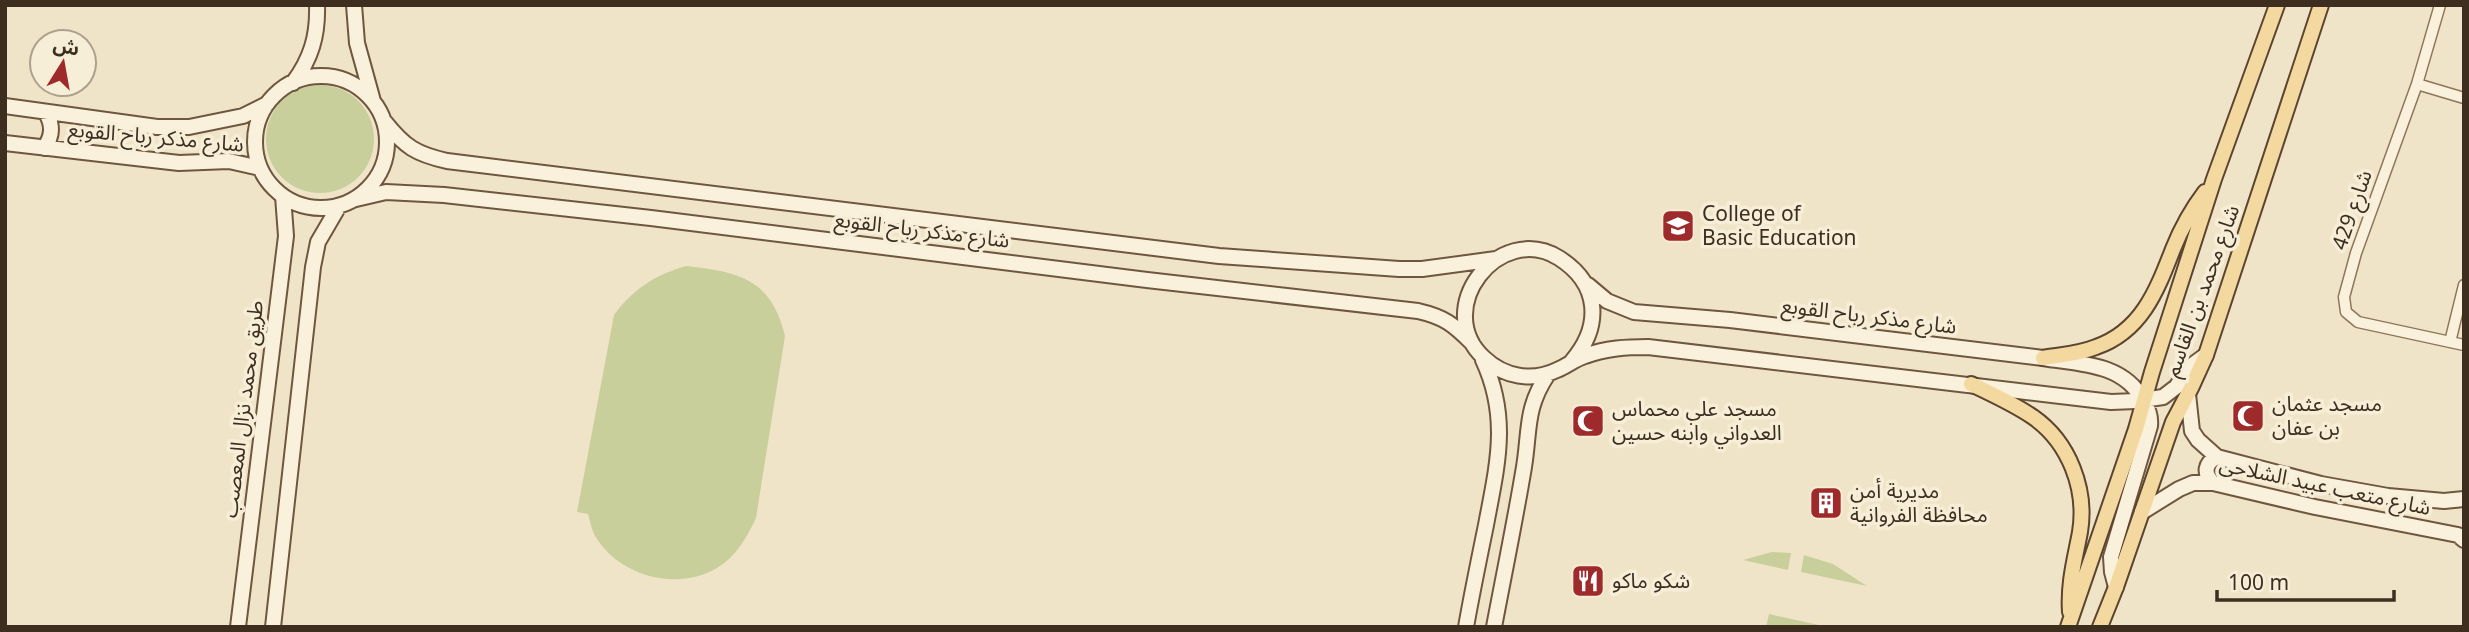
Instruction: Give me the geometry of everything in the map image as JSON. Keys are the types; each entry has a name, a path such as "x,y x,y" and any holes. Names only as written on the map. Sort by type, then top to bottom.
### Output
{"main road":[{"name":"شارع محمد بن القاسم","path":"2069,623 2136,429 2214,179 2277,5"},
{"name":"شارع محمد بن القاسم","path":"2100,627 2173,422 2206,355 2321,5"},
{"path":"2043,358 2096,347 2126,330 2139,318 2156,291 2181,230 2214,179"},
{"path":"1971,384 2035,418 2057,441 2073,468 2082,510 2069,585 2069,623"}],"street":[{"path":"293,83 306,65 315,43 317,5"},
{"path":"354,5 357,43 388,139 386,157 375,181 356,199 339,206 320,208 300,205 283,196 270,184 260,168 255,146 258,124 267,104 279,92 293,83 314,77 337,78 357,87 374,102"},
{"name":"شارع 429","path":"2440,5 2417,84 2356,253 2344,297 2346,312 2358,322 2464,345"},
{"path":"2417,84 2464,98"},
{"name":"شارع مذكر رباح القوبع","path":"5,106 158,127 189,127 216,124 243,116 267,104"},
{"path":"44,148 52,131 51,121 46,113"},
{"name":"شارع مذكر رباح القوبع","path":"384,122 401,143 423,155 447,160 837,209 1219,256 1294,262 1422,269 1496,259"},
{"name":"شارع مذكر رباح القوبع","path":"5,143 179,163 229,161 260,168"},
{"name":"شارع مذكر رباح القوبع","path":"356,199 386,192 444,195 1418,311 1438,315 1453,323 1472,343"},
{"name":"طريق محمد نزال المعصب","path":"238,627 286,236 283,196"},
{"path":"273,627 313,267 318,242 339,206"},
{"path":"1466,627 1500,451 1497,402 1489,373 1466,328 1467,296 1484,268 1496,259 1515,251 1535,250 1555,255 1572,266 1584,282 1591,298 1593,315 1583,348 1572,361"},
{"name":"شارع مذكر رباح القوبع","path":"1584,282 1607,301 1634,312 1730,320 2083,364 2117,374 2133,384 2143,400"},
{"path":"2450,342 2464,285"},
{"path":"1481,356 1512,375 1530,377 1548,374 1572,361 1601,351 1648,347 2098,401 2163,397 2170,393 2191,366 2206,355"},
{"path":"1494,627 1524,466 1529,416 1536,394 1548,374"},
{"name":"شارع متعب عبيد الشلاحى","path":"2188,394 2192,431 2217,457 2321,484 2388,496 2464,499"},
{"path":"2116,587 2111,557 2150,426 2150,413 2143,400"},
{"path":"2213,482 2207,477 2206,468 2210,461 2217,457"},
{"name":"شارع متعب عبيد الشلاحى","path":"2142,512 2179,489 2213,482 2315,507 2458,535 2464,540"}],"green space":[{"path":"320,85 341,89 358,101 370,118 374,139 370,160 358,177 341,189 320,193 299,189 282,177 270,160 266,139 270,118 282,101 299,89"},
{"path":"686,266 722,271 762,290 779,317 785,336 753,525 735,552 717,568 684,579 666,579 632,570 617,560 604,549 594,534 588,514 577,512 614,315 646,284"},
{"path":"1772,552 1791,553 1788,570 1743,560"},
{"path":"1804,555 1833,564 1867,586 1801,572"},
{"path":"1769,614 1828,627 1766,627"}],"place":[{"name":"College of Basic Education","path":"1678,226"},
{"name":"مسجد عثمان بن عفان","path":"2248,416"},
{"name":"مسجد علي محماس العدواني وابنه حسين","path":"1588,421"},
{"name":"مديرية أمن محافظة الفروانية","path":"1826,503"},
{"name":"شكو ماكو","path":"1588,581"}]}
